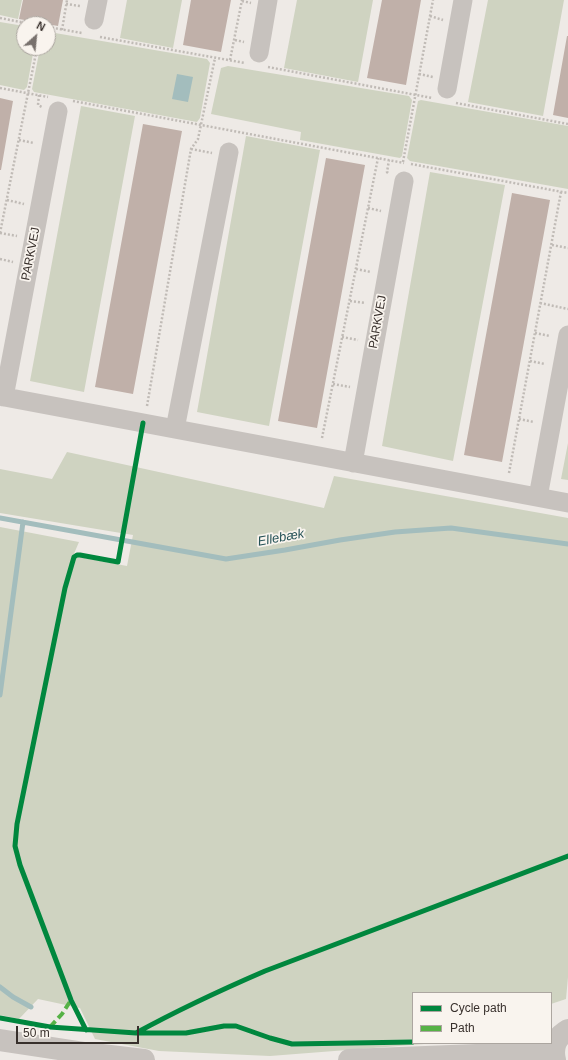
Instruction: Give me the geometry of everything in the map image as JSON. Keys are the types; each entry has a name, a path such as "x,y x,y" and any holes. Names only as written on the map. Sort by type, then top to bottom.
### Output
{"street":[{"path":"93,30 98,0"},
{"path":"255,61 268,0"},
{"path":"446,97 463,0"},
{"name":"PARKVEJ","path":"61,103 2,397 568,503"},
{"path":"175,429 229,152"},
{"name":"PARKVEJ","path":"353,462 403,172"},
{"path":"538,497 568,335"},
{"path":"349,1060 554,1056 554,1045 568,1030"},
{"path":"0,1040 144,1060"}],"path":[{"path":"62,30 67,0"},
{"path":"230,60 242,0"},
{"path":"403,172 433,0"},
{"path":"0,18 16,21"},
{"path":"56,29 93,30 215,58 255,61 416,95 446,97 568,124"},
{"path":"0,233 35,56"},
{"path":"146,406 191,149 198,138 215,58"},
{"path":"0,88 28,93 61,103 200,125 378,158 403,172 568,193"},
{"path":"322,438 378,158"},
{"path":"509,473 561,192"},
{"path":"552,245 568,248"},
{"path":"540,303 568,309"}],"green space":[{"path":"0,0 22,0 19,16 16,16 16,19 0,15"},
{"path":"127,0 182,0 173,48 120,38"},
{"path":"297,0 373,0 358,82 284,68"},
{"path":"488,0 564,0 543,116 468,102"},
{"path":"0,22 16,25 16,56 33,56 27,87 24,90 0,85"},
{"path":"56,33 207,59 210,63 200,118 197,122 34,92 32,89 38,56 56,56"},
{"path":"228,66 409,96 412,100 402,156 400,158 300,140 301,132 211,114 221,68"},
{"path":"421,100 568,126 568,189 410,161 407,158 418,101"},
{"path":"81,106 135,116 84,392 30,381"},
{"path":"246,136 320,150 269,426 197,412"},
{"path":"430,172 505,185 453,461 382,446"},
{"path":"568,443 568,480 561,479"},
{"path":"67,452 324,508 334,476 568,518 568,977 566,999 552,1004 552,992 412,992 412,1044 424,1044 270,1056 159,1051 95,1039 80,1008 38,999 19,1019 0,1015 0,527 79,542 73,556 127,566 133,535 0,513 0,469 52,479"}],"water":[{"path":"177,74 193,77 188,102 172,99"}],"building":[{"path":"23,0 63,0 58,26 56,26 56,16 20,16"},
{"path":"191,0 231,0 221,52 183,45"},
{"path":"382,0 421,0 406,85 367,78"},
{"path":"568,36 568,118 553,115"},
{"path":"0,98 13,101 1,170 0,170"},
{"path":"143,124 182,131 133,394 95,387"},
{"path":"326,158 365,165 317,428 278,421"},
{"path":"512,193 550,200 502,462 464,455"}],"waterway":[{"name":"Ellebæk","path":"0,518 226,559 395,532 451,528 568,544"},
{"path":"0,695 23,522"},
{"path":"0,987 13,997 31,1007"}],"marked path":[{"path":"50,1027 62,1014 71,1000"}],"cycle path":[{"path":"86,1030 71,1000 20,865 15,846 17,824 65,588 74,557 80,555 118,562 143,423"},
{"path":"136,1033 200,1000 265,971 568,856"},
{"path":"0,1018 50,1027 136,1033 186,1033 224,1026 236,1026 292,1044 412,1042"}]}
